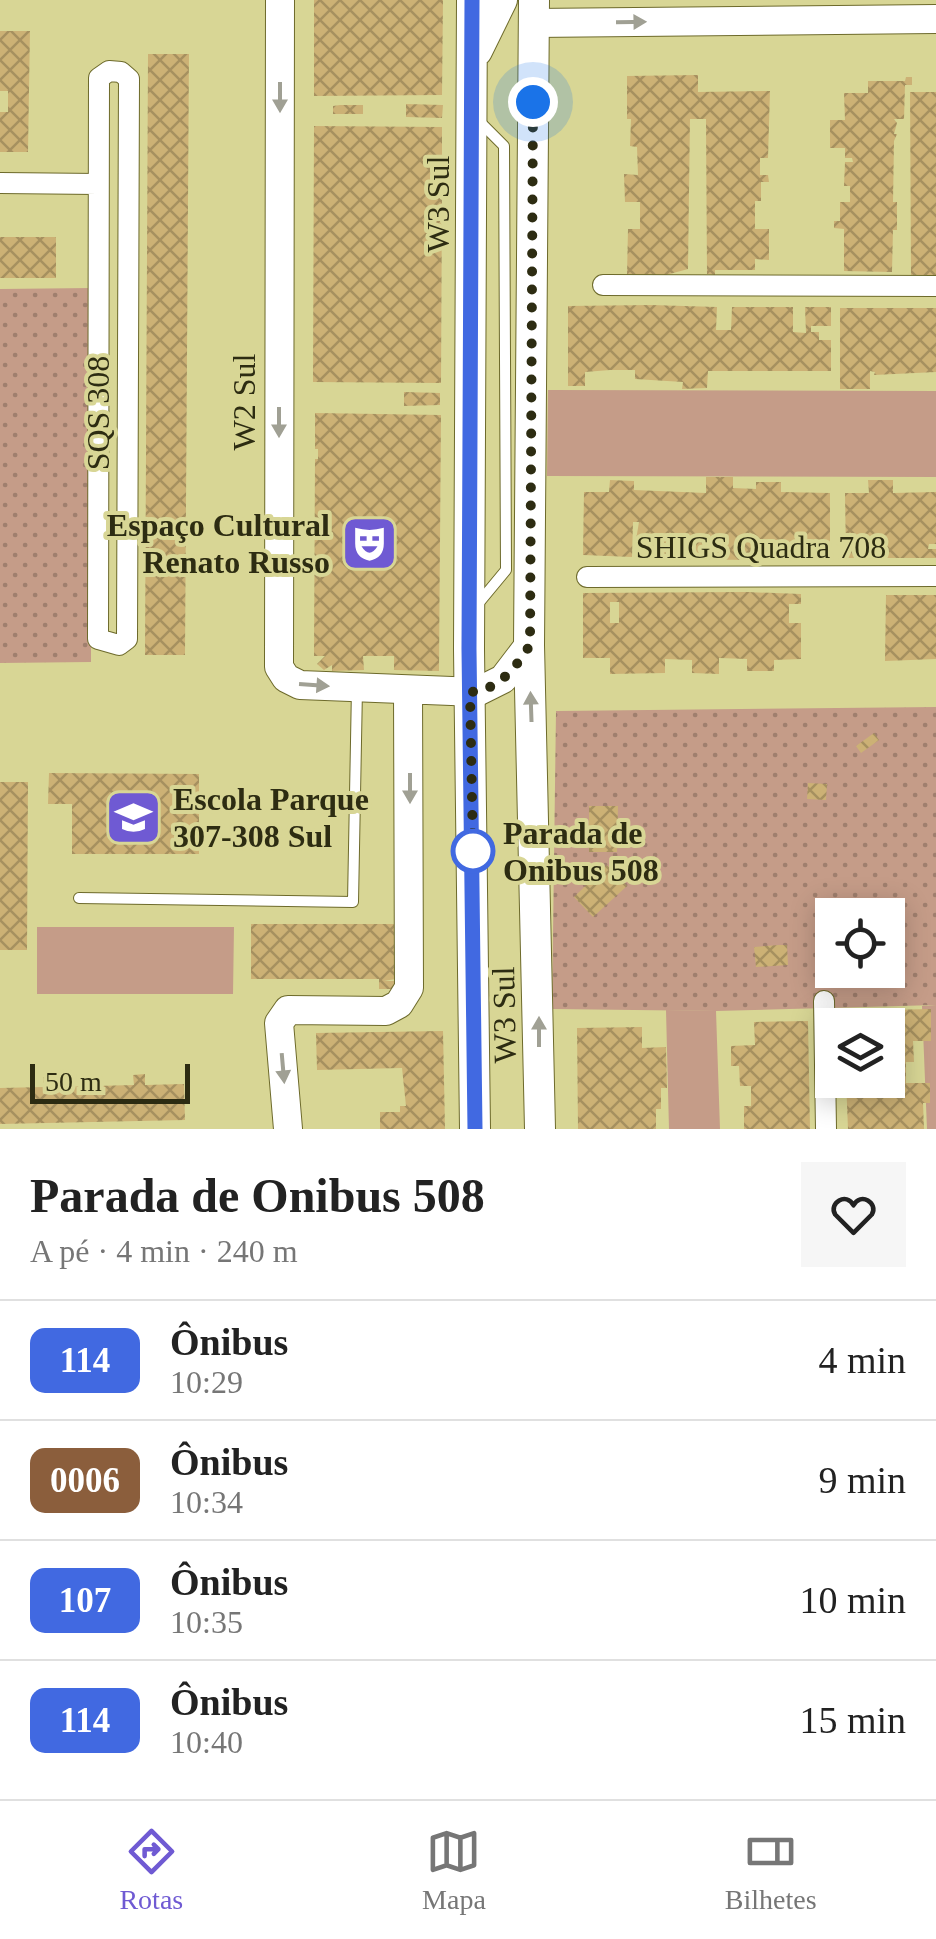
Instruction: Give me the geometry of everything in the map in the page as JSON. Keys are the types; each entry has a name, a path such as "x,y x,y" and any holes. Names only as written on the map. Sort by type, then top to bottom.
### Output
{"main road":[{"name":"W3 Sul","path":"472,0 469,614 475,1129"},
{"path":"474,59 502,0"},
{"name":"W3 Sul","path":"534,11 530,645 540,1129"}],"street":[{"name":"W2 Sul","path":"280,0 279,667 286,678 300,686 470,692"},
{"path":"534,11 877,9 936,19"},
{"name":"SQS 308","path":"109,72 121,72 128,80 127,639 119,644 98,639 98,184 99,78 109,72"},
{"path":"0,183 98,184"},
{"path":"603,284 936,286"},
{"name":"SHIGS Quadra 708","path":"587,577 936,576"},
{"path":"470,692 486,689 503,679 530,645"},
{"path":"288,1129 279,1023 282,1014 288,1010 386,1011 399,1004 409,988 408,690"},
{"path":"824,1001 826,1129"}],"lane":[{"path":"79,898 353,902 357,688"}],"shaded area":[{"path":"91,288 91,662 0,663 0,289"},
{"path":"548,390 936,391 936,477 547,476"},
{"path":"936,707 936,1005 716,1011 552,1009 556,711"},
{"path":"37,927 234,927 233,994 37,994"},
{"path":"936,1005 936,1129 927,1129 922,1006"},
{"path":"666,1010 716,1011 720,1129 669,1129"}],"building":[{"path":"314,0 443,0 442,95 314,96"},
{"path":"0,31 30,31 28,152 0,152 0,112 8,112 8,91 0,91"},
{"path":"148,54 189,54 185,655 145,655"},
{"path":"698,75 698,92 770,91 768,158 760,158 760,175 768,175 769,182 761,182 761,201 755,201 755,229 769,229 769,260 755,259 755,270 715,270 715,275 707,274 706,119 690,119 688,269 666,275 627,275 628,229 640,229 640,202 625,202 624,174 638,175 637,147 630,146 631,119 627,119 627,76"},
{"path":"912,77 912,85 905,85 904,119 894,119 897,134 893,202 897,202 897,230 893,230 892,272 844,271 844,229 834,228 834,221 840,221 840,202 850,202 850,186 844,186 845,162 853,162 852,158 845,158 845,148 830,148 830,120 845,120 844,93 868,93 868,81 905,81"},
{"path":"910,92 936,92 936,276 911,276"},
{"path":"406,104 443,105 442,118 406,117"},
{"path":"363,105 363,114 333,114 333,106"},
{"path":"314,126 442,127 445,190 441,383 313,382"},
{"path":"0,237 56,237 56,278 0,278"},
{"path":"568,306 717,307 716,330 731,330 732,307 793,307 793,332 806,333 805,307 831,307 831,326 811,326 811,332 819,332 819,340 831,340 831,371 708,371 707,388 682,389 683,382 635,379 635,370 610,370 585,372 585,386 568,386"},
{"path":"840,308 936,308 936,372 874,375 870,371 870,389 840,389"},
{"path":"404,392 440,393 440,405 404,406"},
{"path":"315,413 441,415 439,671 394,670 394,656 363,656 364,670 332,671 332,665 324,670 317,664 325,656 314,656 318,459"},
{"path":"706,477 733,477 733,488 756,489 756,482 781,482 781,492 830,493 830,557 649,559 649,540 636,540 639,522 633,522 632,557 583,555 584,492 609,492 610,480 634,481 634,490 706,493"},
{"path":"868,480 893,480 893,493 936,492 936,544 929,544 928,549 936,549 936,558 846,558 845,493 869,493"},
{"path":"583,593 801,594 801,604 789,604 789,623 801,623 801,659 774,660 774,671 747,671 747,659 719,658 719,674 692,673 692,660 665,659 665,673 610,674 610,658 583,658","holes":["610,602 619,602 619,623 610,623"]},
{"path":"886,595 936,595 936,659 885,661"},
{"path":"874,733 879,740 861,753 856,746"},
{"path":"49,773 199,774 199,854 72,854 72,804 48,804"},
{"path":"0,782 28,782 27,950 0,950"},
{"path":"808,783 827,784 826,800 807,799"},
{"path":"589,806 618,806 617,852 589,852"},
{"path":"607,865 627,886 593,917 574,897"},
{"path":"251,924 395,924 395,979 384,981 397,981 396,989 379,989 379,979 251,979"},
{"path":"787,945 788,965 756,967 754,947"},
{"path":"931,1009 931,1041 913,1041 914,1062 906,1062 906,1083 930,1083 930,1103 923,1103 924,1129 848,1129 847,1098 905,1098 905,1010"},
{"path":"808,1021 810,1129 744,1129 744,1106 751,1106 751,1086 740,1086 739,1066 731,1066 731,1046 755,1045 754,1022"},
{"path":"642,1027 642,1048 666,1047 667,1088 661,1088 656,1129 578,1129 577,1028"},
{"path":"443,1031 445,1129 380,1129 380,1112 400,1112 400,1106 406,1106 402,1068 317,1070 316,1033"},
{"path":"145,1074 145,1085 184,1084 185,1120 0,1124 0,1088 43,1087 43,1077 54,1077 55,1087 134,1085 133,1075"}],"bus line":[{"name":"114","path":"472,0 469,649 475,1129"}],"place":[{"name":"Espaço Cultural Renato Russo","path":"369,543"},
{"name":"Escola Parque 307-308 Sul","path":"134,817"},
{"name":"Parada de Onibus 508","path":"473,851"}],"route":[{"path":"473,851 470,692 486,689 503,679 530,645 533,102"}]}
